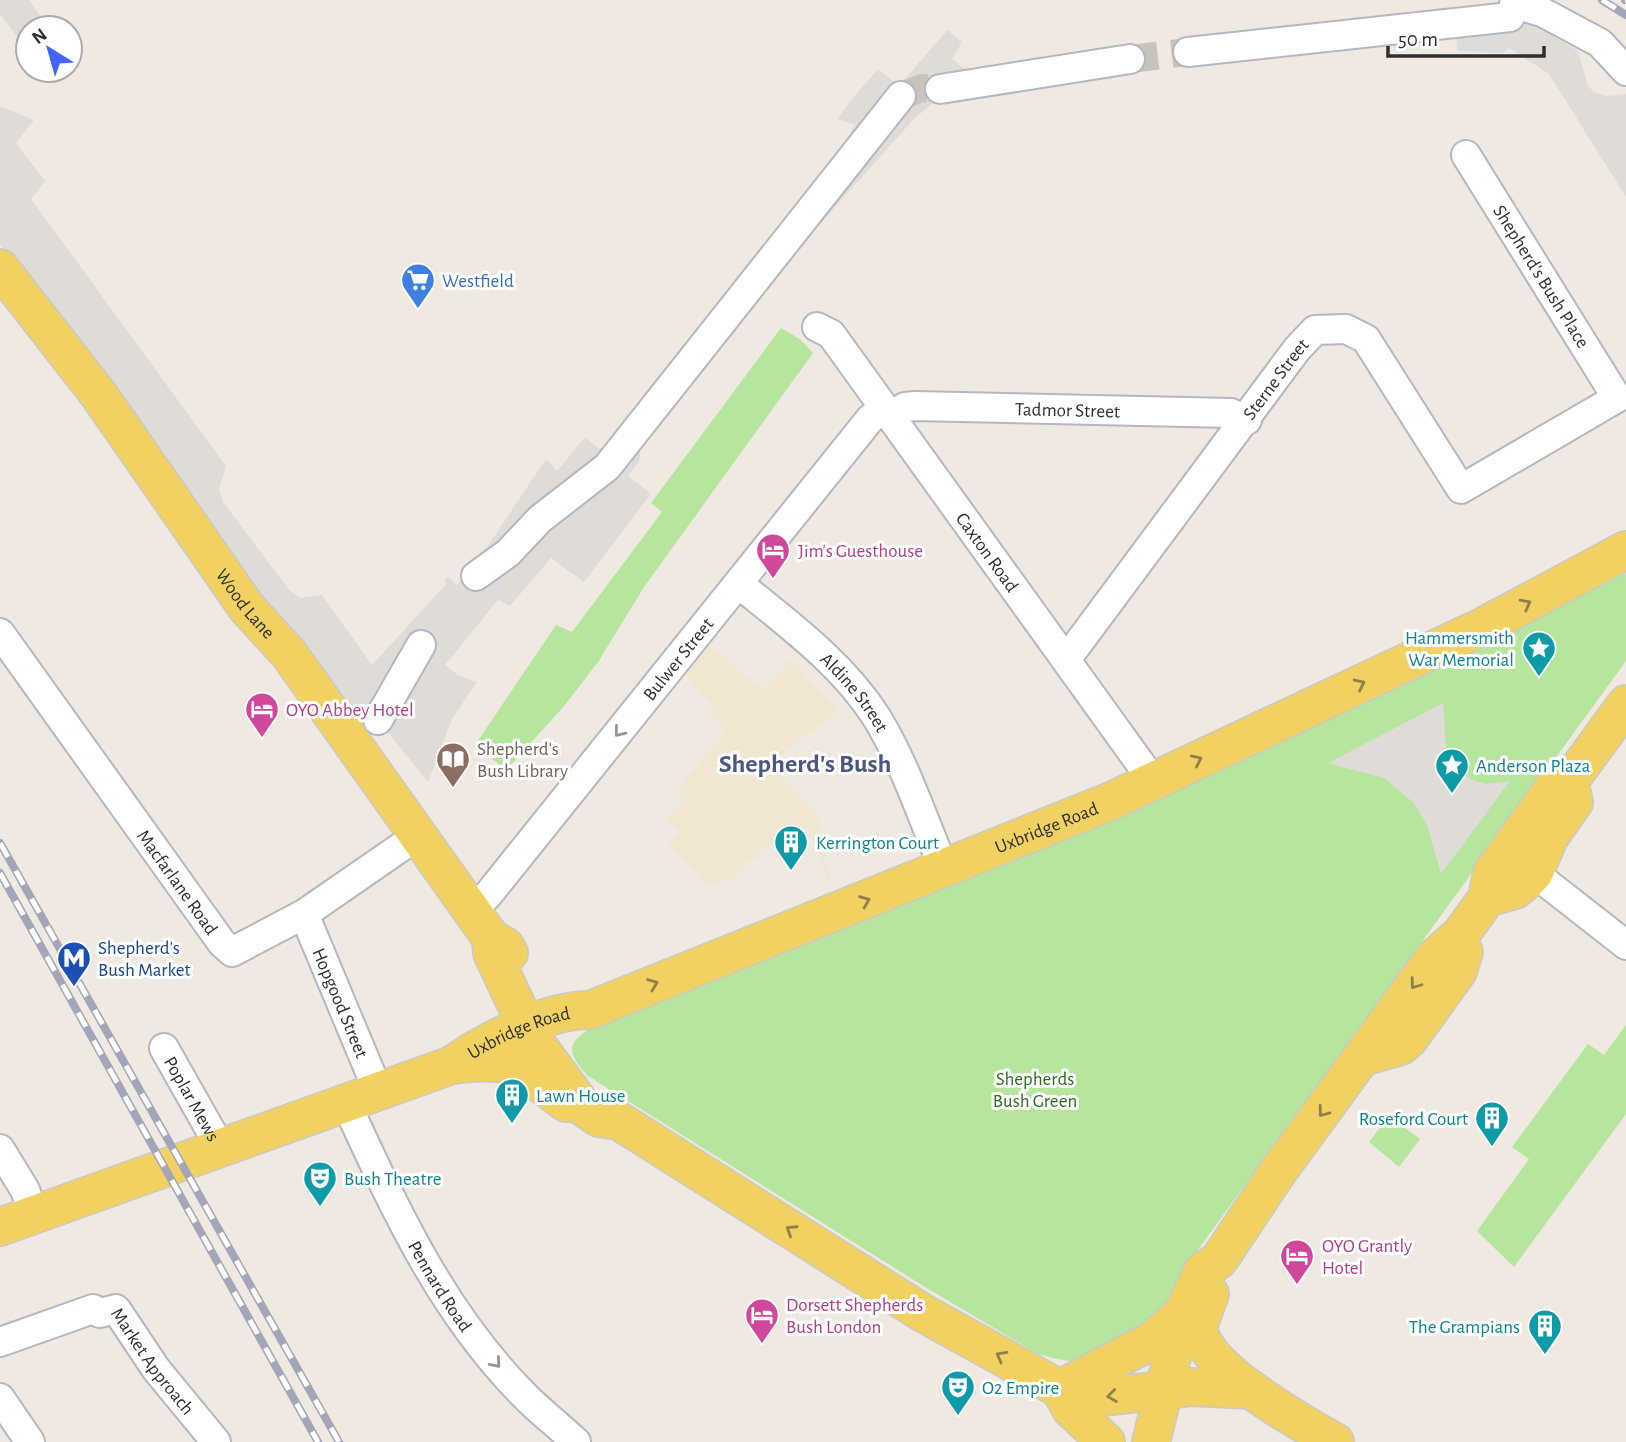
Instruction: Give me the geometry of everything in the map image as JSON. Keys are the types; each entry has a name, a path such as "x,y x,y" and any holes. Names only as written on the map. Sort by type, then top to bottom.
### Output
{"main road":[{"name":"Wood Lane","path":"0,268 99,395 247,608 289,654 404,845 480,925 505,946 533,990 579,1010"},
{"name":"Uxbridge Road","path":"452,1065 478,1046 579,1010 944,869 1153,781 1484,626 1624,552"},
{"path":"1151,1442 1183,1313 1202,1272 1219,1260 1277,1173 1434,958 1461,934 1487,898 1492,873 1512,845 1555,788 1569,782 1626,704"},
{"path":"1487,898 1515,890 1534,873 1549,838 1574,802 1569,782"},
{"name":"Wood Lane","path":"480,925 527,1027"},
{"path":"1363,1057 1401,1046 1409,1039 1458,971 1464,953"},
{"path":"579,1010 566,1048 568,1059 582,1079 611,1105 620,1121"},
{"path":"527,1027 572,1103 599,1118 620,1121 923,1313 1060,1390 1093,1398 1191,1387 1252,1390"},
{"name":"Uxbridge Road","path":"0,1227 452,1065 489,1061 509,1063 572,1103"},
{"path":"1219,1260 1217,1281 1199,1320 1199,1334 1216,1361 1252,1390 1335,1442"},
{"path":"1060,1390 1153,1340 1183,1313"},
{"path":"1060,1390 1072,1409 1106,1442"}],"street":[{"path":"1188,52 1524,9 1600,43 1622,68"},
{"path":"940,89 1130,59"},
{"path":"483,581 540,519 607,467 901,96"},
{"name":"Shepherd's Bush Place","path":"1466,155 1617,398"},
{"name":"Caxton Road","path":"817,327 831,334 1153,781"},
{"name":"Sterne Street","path":"1063,656 1074,649 1306,337 1315,330 1327,327 1346,329 1366,339 1461,489 1617,398"},
{"name":"Tadmor Street","path":"887,412 915,406 1231,413 1247,419"},
{"name":"Bulwer Street","path":"480,925 487,896 870,419 887,412"},
{"name":"Aldine Street","path":"739,584 810,643 869,708 888,738 944,869"},
{"name":"Macfarlane Road","path":"0,633 222,943 232,952 304,914 404,845"},
{"path":"378,720 423,655"},
{"path":"1534,873 1626,945"},
{"name":"Hopgood Street","path":"304,914 362,1097"},
{"name":"Poplar Mews","path":"164,1048 220,1147"},
{"name":"Pennard Road","path":"362,1097 403,1226 443,1295 522,1393 576,1442"},
{"path":"0,1149 25,1190 34,1215"},
{"name":"Market Approach","path":"0,1342 93,1310 100,1313 116,1309 156,1369 216,1442"},
{"path":"0,1398 30,1442"}],"shaded area":[{"path":"0,0 29,0 39,14 14,14 14,32 0,14"},
{"path":"1505,6 1578,51 1588,86 1594,92 1606,96 1626,94 1626,197 1549,74 1509,48 1504,53 1457,51 1456,24"},
{"path":"947,30 962,42 952,59 970,73 915,118 808,237 639,447 640,460 628,476 651,494 584,582 551,558 510,606 498,600 445,665 458,675 477,682 452,719 428,782 374,715 346,715 0,244 0,106 34,120 16,143 45,181 31,199 226,466 219,489 223,502 290,591 300,598 322,595 372,665 447,583 444,580 448,577 457,585 487,547 546,459 557,471 585,437 606,454 861,141 850,133 855,125 837,119 852,99 878,69 899,86"},
{"path":"708,644 764,691 790,659 839,711 769,763 815,812 823,829 816,836 833,880 828,882 808,827 782,836 783,841 759,851 760,856 735,868 741,875 709,887 668,844 680,833 666,818 683,803 678,787 725,733 711,712 711,704 685,675"},
{"name":"Anderson Plaza","path":"1443,703 1446,751 1458,769 1472,780 1486,784 1510,781 1441,874 1427,825 1414,803 1384,778 1328,763"}],"green space":[{"path":"781,328 801,340 813,353 644,587 598,662 565,705 506,770 475,745 556,625 572,632 662,512 651,503"},
{"name":"Shepherds Bush Green","path":"1626,573 1626,661 1200,1247 1157,1323 1074,1362 1038,1354 925,1287 588,1076 573,1055 573,1044 577,1038 593,1027 1554,609"},
{"path":"1626,1025 1626,1114 1514,1267 1477,1231 1529,1159 1512,1147 1588,1044 1604,1055"},
{"path":"1389,1116 1420,1139 1399,1167 1369,1142"}],"tunnel":[{"path":"1130,59 1188,52"},
{"path":"901,96 922,88 940,89"}],"railway":[{"path":"1602,0 1626,15"},
{"path":"0,843 339,1442"},
{"path":"0,873 318,1442"}],"place":[{"name":"Westfield","path":"418,310"},
{"name":"Jim's Guesthouse","path":"773,580"},
{"name":"Hammersmith War Memorial","path":"1539,678"},
{"name":"OYO Abbey Hotel","path":"262,739"},
{"name":"Shepherd's Bush Library","path":"453,789"},
{"name":"Anderson Plaza","path":"1452,795"},
{"name":"Kerrington Court","path":"791,872"},
{"name":"Shepherd's Bush Market","path":"74,988"},
{"name":"Lawn House","path":"512,1125"},
{"name":"Roseford Court","path":"1492,1148"},
{"name":"Bush Theatre","path":"320,1208"},
{"name":"OYO Grantly Hotel","path":"1297,1286"},
{"name":"Dorsett Shepherds Bush London","path":"762,1345"},
{"name":"The Grampians","path":"1545,1356"},
{"name":"O2 Empire","path":"958,1417"}],"district":[{"name":"Shepherd's Bush","path":"805,763"}]}
